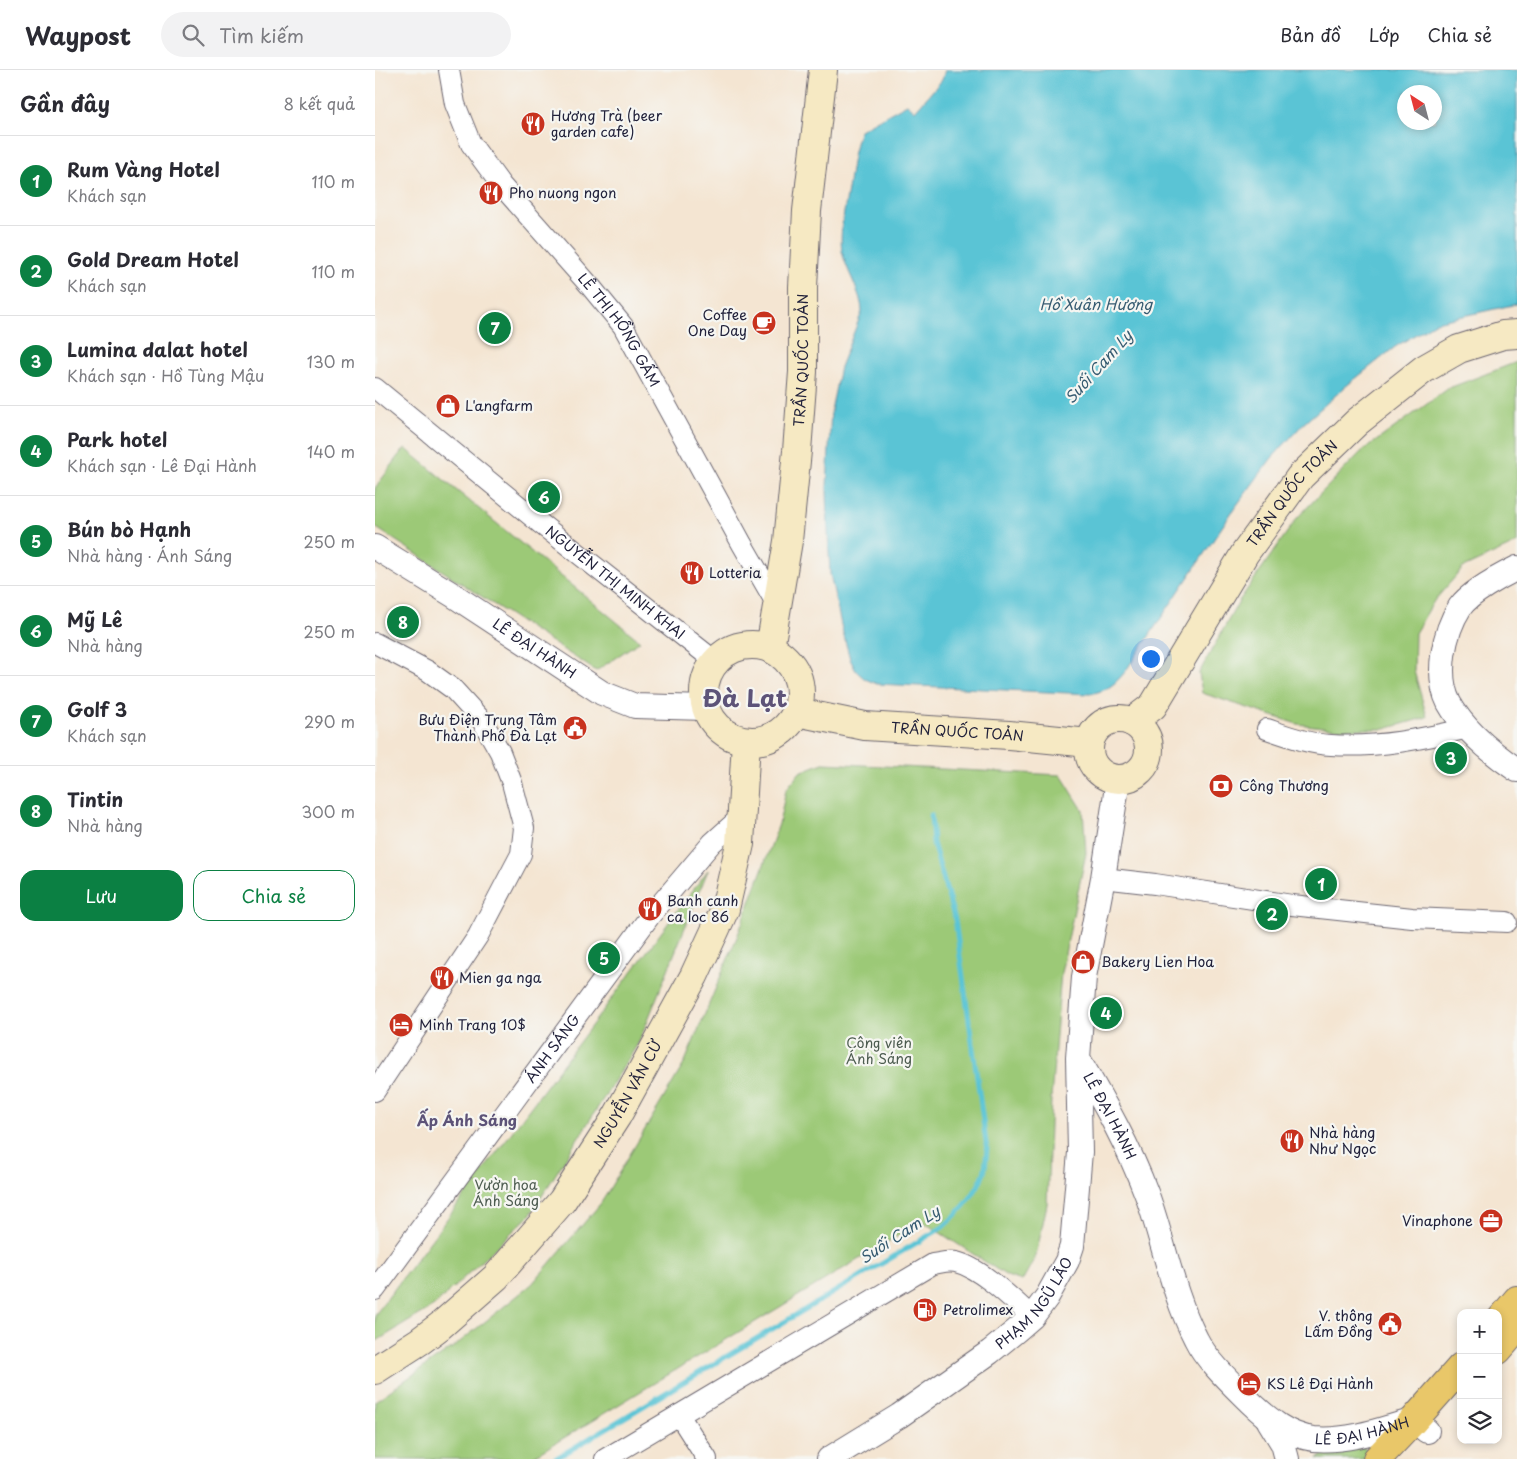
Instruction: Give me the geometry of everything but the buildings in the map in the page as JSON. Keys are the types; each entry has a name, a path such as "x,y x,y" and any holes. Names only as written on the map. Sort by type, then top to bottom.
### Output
{"main road":[{"name":"TRẦN QUỐC TOẢN","path":"770,648 788,540 797,451 803,372 803,287 807,212 823,70"},
{"name":"TRẦN QUỐC TOẢN","path":"1132,722 1153,706 1245,553 1300,477 1357,422 1424,370 1459,350 1503,336 1517,334"},
{"path":"755,645 770,648 783,656 793,668 799,682 800,697 797,712 789,725 777,735 762,740 746,741 733,738 721,730 712,720 706,708 704,696 705,683 709,672 727,652 741,646 755,645"},
{"name":"TRẦN QUỐC TOẢN","path":"797,712 865,726 1009,735 1089,743"},
{"path":"1114,719 1123,719 1132,722 1145,734 1149,752 1147,760 1142,768 1127,778 1118,780 1109,778 1095,768 1090,760 1089,743 1098,727 1106,722 1114,719"},
{"name":"NGUYỄN VĂN CỪ","path":"375,1370 440,1326 496,1277 562,1201 591,1158 646,1066 694,976 725,909 743,816 746,741"},
{"path":"1401,1459 1457,1373"},
{"path":"1377,1459 1421,1426 1457,1395"}],"street":[{"name":"LÊ THỊ HỒNG GẤM","path":"449,70 455,104 471,144 501,185 623,326 776,603"},
{"name":"NGUYỄN THỊ MINH KHAI","path":"375,388 535,520 716,662"},
{"name":"LÊ ĐẠI HÀNH","path":"375,547 453,595 602,693 635,706 706,708"},
{"path":"1517,568 1490,582 1461,606 1445,640 1442,675 1449,702 1467,728 1517,770"},
{"path":"375,643 435,676 453,689 479,716 500,752 512,783 524,828 521,854 478,936 375,1092"},
{"path":"1267,729 1329,745 1360,745 1428,738 1467,728"},
{"name":"LÊ ĐẠI HÀNH","path":"1118,780 1103,878 1084,977 1078,1058 1124,1140 1147,1196 1180,1301 1196,1340 1224,1376 1268,1419 1291,1433 1314,1439 1335,1439 1421,1426"},
{"name":"ÁNH SÁNG","path":"375,1290 650,916 712,843 743,816"},
{"path":"1103,878 1155,884 1293,906 1412,918 1507,922"},
{"name":"PHẠM NGŨ LÃO","path":"829,1459 899,1416 991,1352 1031,1317 1058,1280 1072,1246 1080,1152 1078,1058"},
{"path":"605,1459 933,1264 947,1261 956,1262 973,1270 1003,1291 1031,1317"},
{"path":"679,1415 707,1459"},
{"name":"LÊ ĐẠI HÀNH","path":"1268,1419 1283,1444 1287,1459"}],"green space":[{"path":"1517,362 1517,543 1463,568 1434,601 1415,633 1414,671 1427,717 1385,729 1340,729 1297,724 1202,693 1199,673 1239,601 1297,518 1361,452 1449,388"},
{"path":"405,448 640,641 596,671 375,527 375,488"},
{"name":"Công viên Ánh Sáng","path":"823,763 1061,775 1083,810 1086,853 1061,973 1051,1099 1047,1204 1036,1256 1022,1281 1007,1276 922,1221 529,1459 375,1459 375,1401 456,1345 532,1284 601,1203 684,1064 737,937 779,824 786,790 800,772"},
{"name":"Vườn hoa Ánh Sáng","path":"708,870 639,1042 530,1215 434,1306 375,1342 375,1315"},
{"path":"1358,1445 1369,1450 1372,1459 1317,1459 1330,1450"}],"water":[{"name":"Hồ Xuân Hương","path":"945,70 1517,70 1517,304 1436,322 1395,347 1302,425 1271,459 1234,509 1125,672 1110,687 1090,694 877,684 865,679 856,671 850,659 830,574 827,487 831,411 840,367 862,312 859,297 844,259 841,236 853,160 860,130 907,104 915,111 942,80"}],"waterway":[{"name":"Suối Cam Ly","path":"555,1459 943,1227 977,1189 984,1173 987,1149 955,920 933,843 931,815"}],"place":[{"name":"Hương Trà (beer garden cafe)","path":"533,124"},
{"name":"Pho nuong ngon","path":"491,193"},
{"name":"Coffee One Day","path":"764,323"},
{"name":"Golf 3","path":"495,328"},
{"name":"L'angfarm","path":"448,406"},
{"name":"Mỹ Lê","path":"544,497"},
{"name":"Lotteria","path":"692,573"},
{"name":"Tintin","path":"403,622"},
{"name":"Bưu Điện Trung Tâm Thành Phố Đà Lạt","path":"575,728"},
{"name":"Lumina dalat hotel","path":"1451,758"},
{"name":"Công Thương","path":"1221,786"},
{"name":"Rum Vàng Hotel","path":"1321,884"},
{"name":"Banh canh ca loc 86","path":"650,909"},
{"name":"Gold Dream Hotel","path":"1272,914"},
{"name":"Bún bò Hạnh","path":"604,958"},
{"name":"Bakery Lien Hoa","path":"1083,962"},
{"name":"Mien ga nga","path":"442,978"},
{"name":"Park hotel","path":"1106,1013"},
{"name":"Minh Trang 10$","path":"401,1025"},
{"name":"Nhà hàng Như Ngọc","path":"1292,1141"},
{"name":"Vinaphone","path":"1491,1221"},
{"name":"Petrolimex","path":"925,1310"},
{"name":"V. thông Lấm Đồng","path":"1390,1324"},
{"name":"KS Lê Đại Hành","path":"1249,1384"}],"district":[{"name":"Đà Lạt","path":"745,699"},
{"name":"Ấp Ánh Sáng","path":"467,1121"}]}
